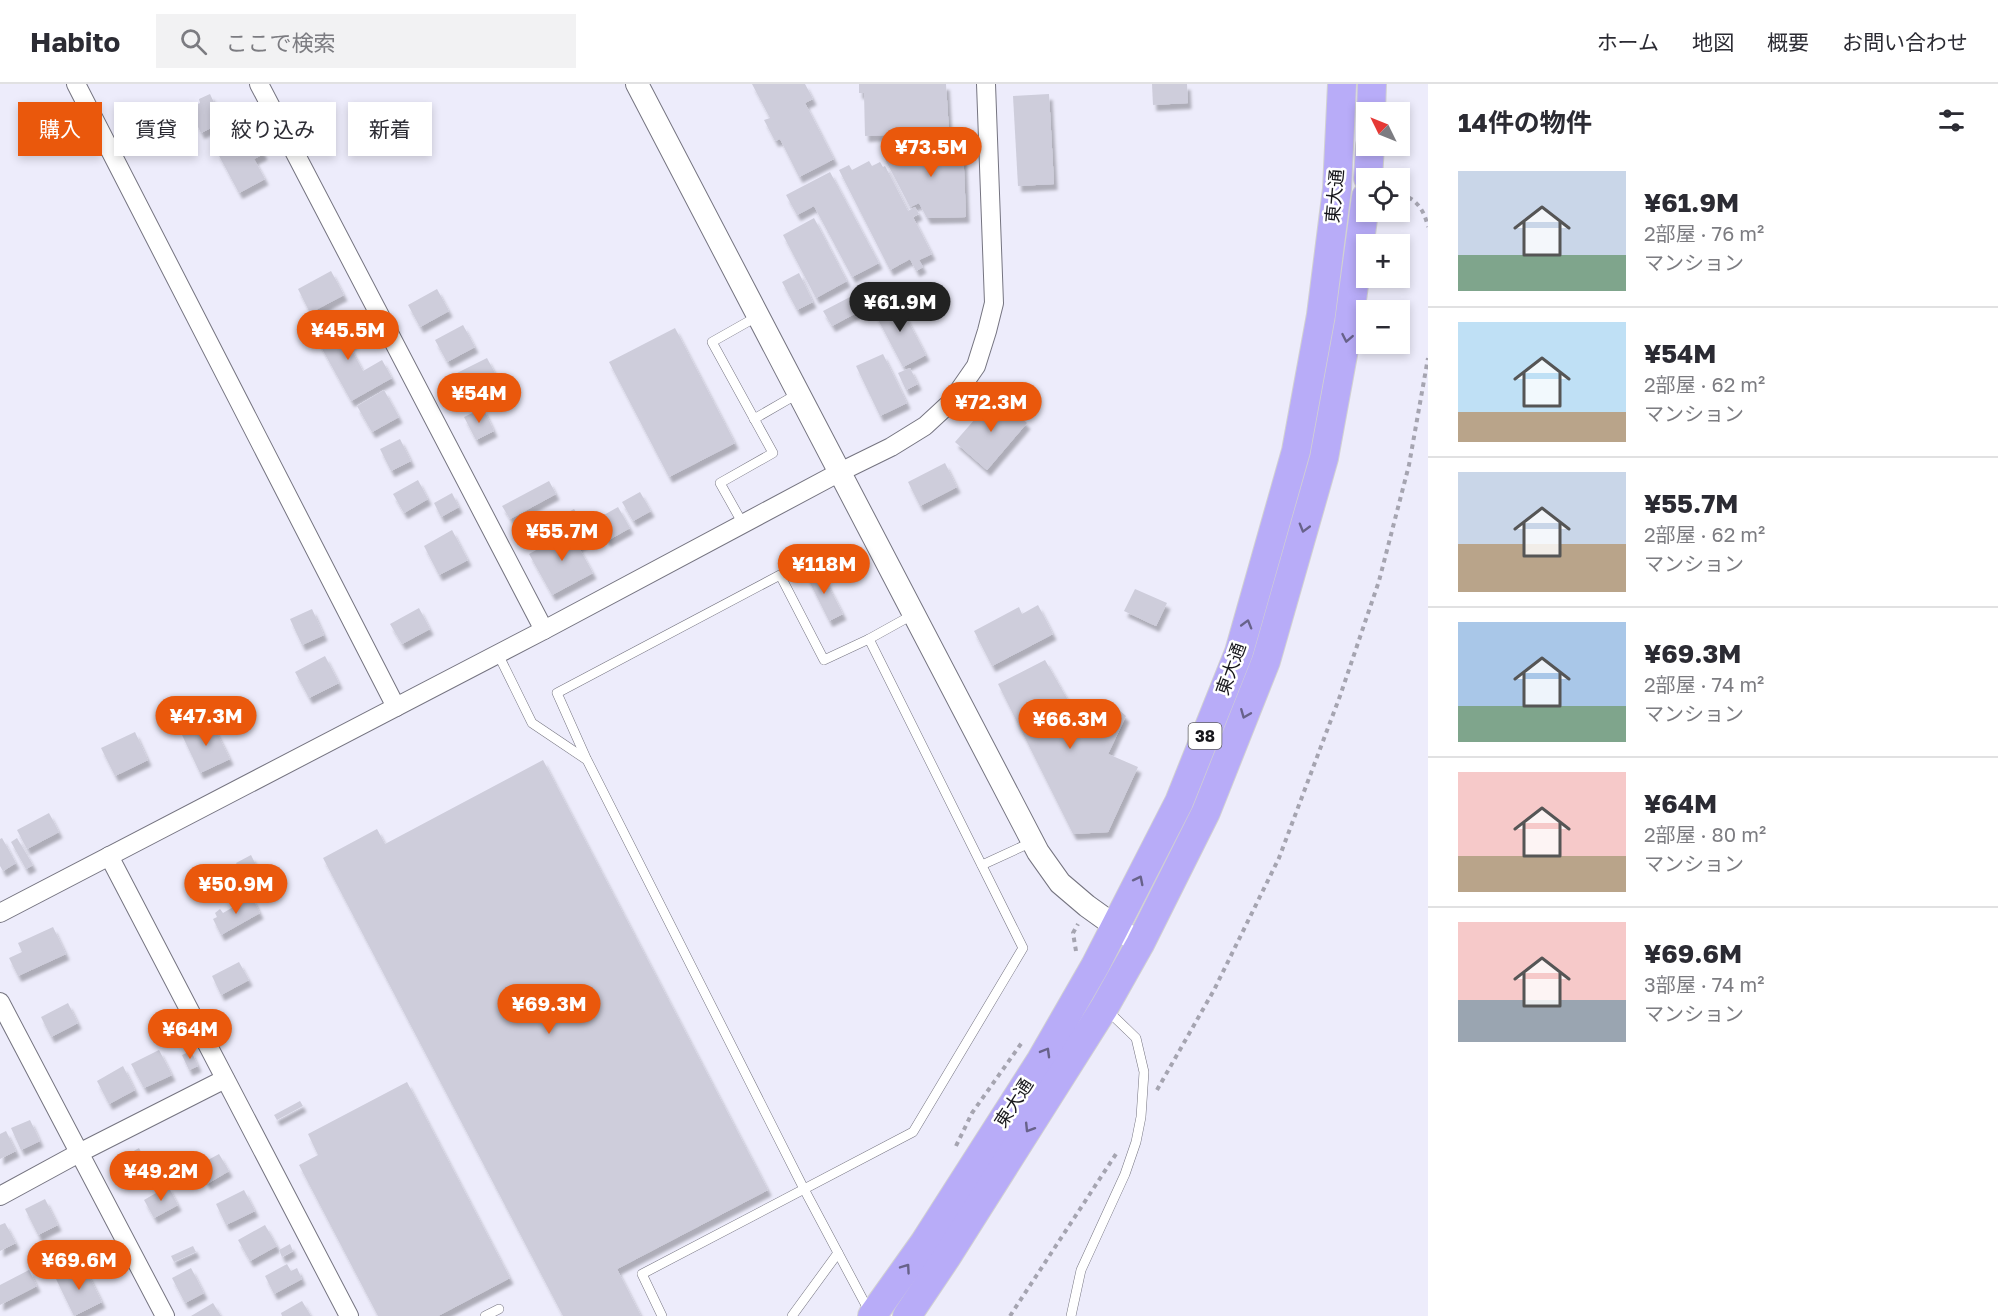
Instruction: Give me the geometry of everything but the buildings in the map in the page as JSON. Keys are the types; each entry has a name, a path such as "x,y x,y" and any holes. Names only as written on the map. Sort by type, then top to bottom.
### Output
{"highway":[{"name":"東大通","path":"872,1316 924,1243 1041,1060 1116,927 1179,802 1239,652 1296,451 1323,304 1337,189 1342,84"},
{"path":"1371,102 1372,84"},
{"name":"東大通","path":"907,1316 1104,1008 1140,944 1206,812 1266,662 1324,458 1349,322 1363,222"}],"street":[{"path":"76,84 396,707"},
{"path":"259,84 544,630"},
{"path":"637,84 1032,842 1060,883 1087,906 1140,944"},
{"path":"0,913 544,630 891,447 925,426 951,402 976,366 994,303 986,84"},
{"path":"109,856 349,1316"},
{"path":"0,1002 165,1316"},
{"path":"0,1196 225,1079"}],"lane":[{"path":"743,524 720,483 773,453 712,342 758,315"},
{"path":"754,418 799,393"},
{"path":"872,1316 804,1189 587,760 557,693 780,575 824,660 914,614"},
{"path":"662,1316 642,1274 913,1132 1023,948 869,639"},
{"path":"498,654 532,723 587,760"},
{"path":"982,865 1032,842"},
{"path":"1071,1316 1081,1270 1125,1173 1136,1142 1141,1117 1144,1072 1136,1038 1104,1008"},
{"path":"792,1316 838,1253"},
{"path":"485,1316 500,1309"}],"path":[{"path":"1410,198 1424,212 1428,227"},
{"path":"1010,1316 1141,1117 1214,990 1279,858 1340,696 1378,581 1409,465 1428,358"},
{"path":"1077,958 1073,933 1087,906"},
{"path":"952,1154 972,1113 1028,1034"}]}
